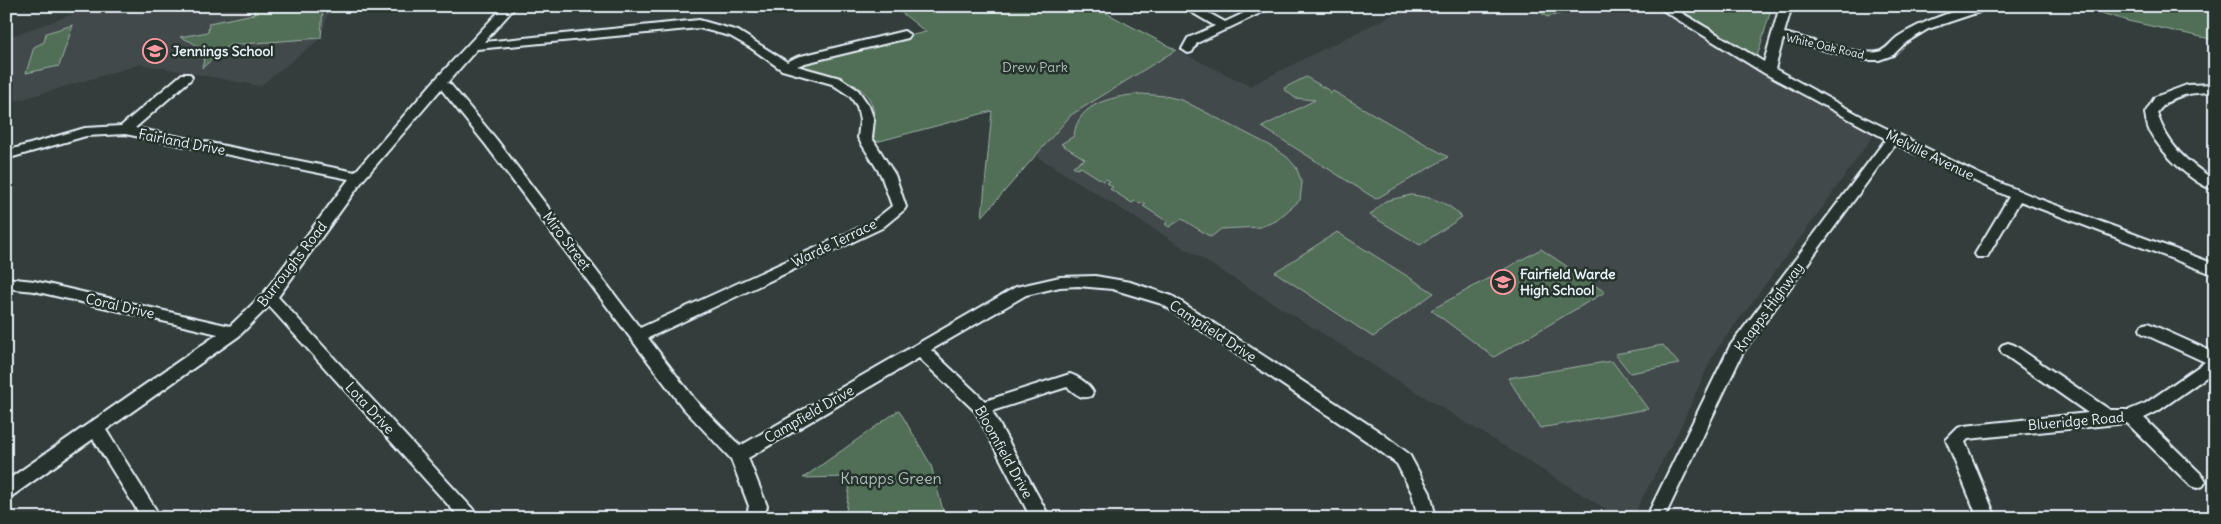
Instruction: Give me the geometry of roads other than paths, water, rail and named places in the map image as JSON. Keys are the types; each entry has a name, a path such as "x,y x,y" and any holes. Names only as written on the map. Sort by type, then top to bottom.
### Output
{"street":[{"name":"Burroughs Road","path":"6,491 234,332 270,297 358,177 438,84 510,6"},
{"path":"1187,6 1224,26"},
{"path":"1188,49 1192,41 1269,6"},
{"name":"Melville Avenue","path":"1662,6 1768,70 1894,137 2017,195 2215,270"},
{"path":"1768,70 1786,6"},
{"name":"White Oak Road","path":"1779,35 1864,56 1878,56 1889,52 1901,40 1924,27 1975,10 1979,6"},
{"name":"Warde Terrace","path":"475,46 698,24 728,30 786,66 836,81 854,93 863,106 867,120 864,138 888,175 899,207 877,224 639,335"},
{"path":"786,66 801,60 904,35"},
{"path":"125,130 186,77"},
{"name":"Miro Street","path":"438,84 446,87 491,142 639,335 689,404 738,455"},
{"path":"2215,88 2187,89 2160,100 2151,113 2156,132 2172,152 2189,168 2215,186"},
{"name":"Fairland Drive","path":"6,155 85,132 125,130 358,177"},
{"name":"Knapps Highway","path":"1655,518 1738,347 1894,137"},
{"path":"1982,254 2017,195"},
{"name":"Campfield Drive","path":"738,455 1021,292 1046,284 1072,280 1103,282 1129,286 1167,300 1374,437 1403,459 1421,493 1427,518"},
{"name":"Coral Drive","path":"6,283 34,286 234,332"},
{"name":"Lota Drive","path":"270,297 472,518"},
{"path":"2148,330 2215,362"},
{"name":"Bloomfield Drive","path":"920,349 982,408 1041,518"},
{"path":"2008,350 2107,417"},
{"name":"Blueridge Road","path":"1987,518 1955,440 1964,432 2131,416 2152,407 2215,362"},
{"path":"982,408 1070,380 1085,392"},
{"path":"2131,416 2197,481"},
{"path":"96,428 152,518"},
{"path":"738,455 758,506 755,518"}],"place":[{"name":"Jennings School","path":"155,51"},
{"name":"Fairfield Warde High School","path":"1503,282"}],"park label":[{"name":"Drew Park","path":"1035,67"},
{"name":"Knapps Green","path":"891,478"}]}
